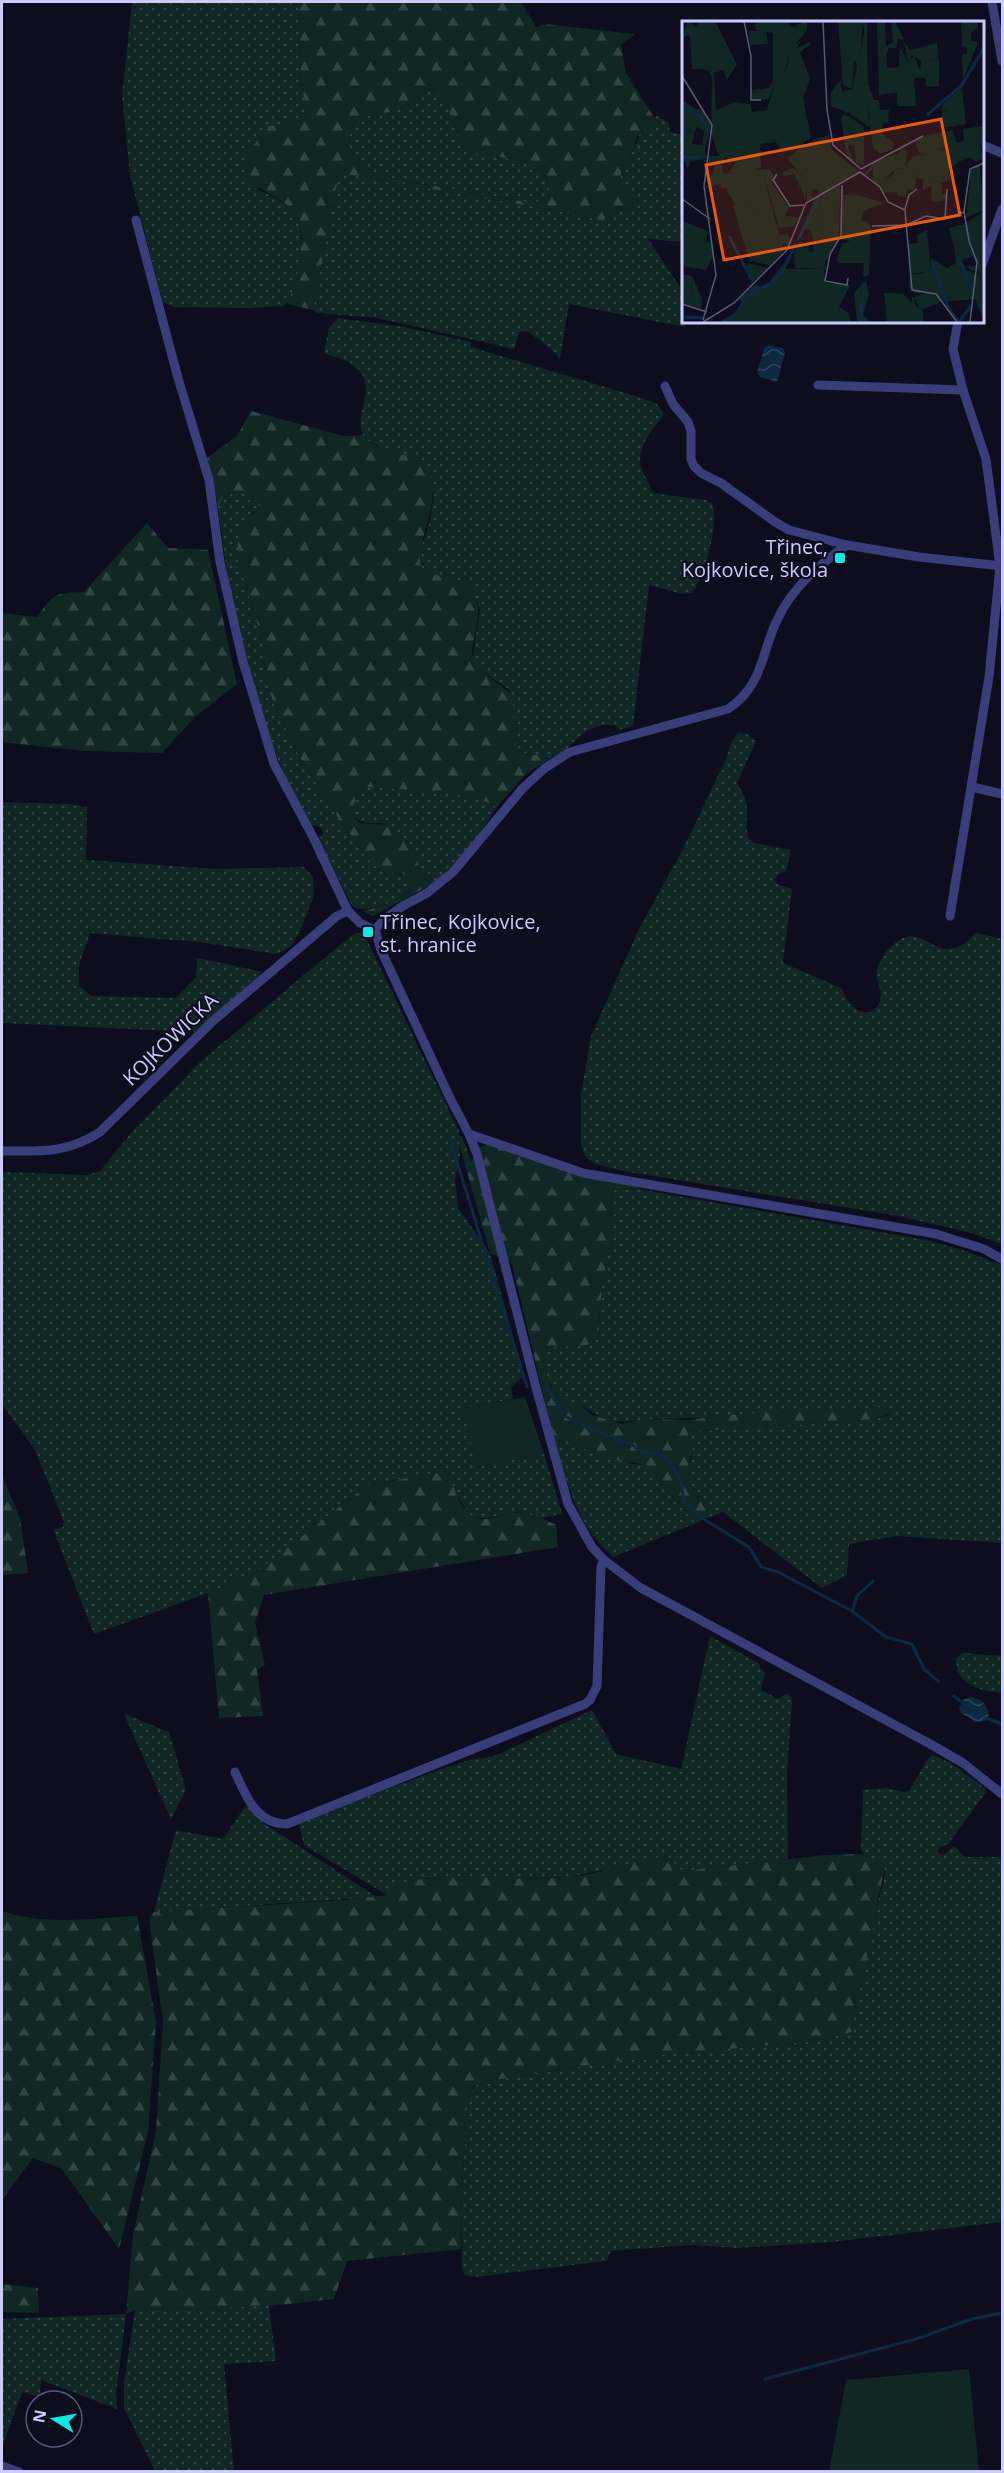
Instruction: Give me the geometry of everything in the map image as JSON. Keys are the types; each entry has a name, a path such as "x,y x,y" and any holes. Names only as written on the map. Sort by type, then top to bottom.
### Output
{"street":[{"path":"992,2 1002,61"},
{"path":"983,146 1002,153"},
{"path":"983,260 1002,209"},
{"path":"136,220 178,378 209,480 220,562 243,662 274,764 314,839 348,911 360,923 375,930 381,950 469,1134 477,1154 568,1504 585,1538 604,1560 641,1588 963,1763 1002,1794"},
{"path":"950,916 989,677 1001,566 986,459 963,390 953,349 958,322"},
{"path":"818,385 963,390"},
{"path":"665,386 673,404 688,422 691,431 693,466 789,530 847,545 919,557 1001,566"},
{"path":"375,930 384,919 428,893 453,872 523,788 544,768 570,752 728,709 739,701 750,689 760,669 777,619 795,590 829,558 847,545"},
{"path":"972,787 1002,794"},
{"name":"KOJKOWICKA","path":"2,1151 49,1151 66,1148 82,1143 100,1132 213,1022 337,916 348,911"},
{"path":"469,1134 583,1173 936,1234 984,1249 1002,1259"},
{"path":"234,1772 253,1808 271,1822 287,1824 585,1704 590,1700 597,1686 601,1568 604,1560"},
{"path":"2,2466 19,2472"}],"green space":[{"path":"132,2 301,2 298,11 301,83 306,119 269,127 258,189 290,207 300,224 300,263 294,290 284,306 174,307 163,302 130,176 122,96"},
{"path":"301,2 521,2 536,27 545,24 634,34 621,45 626,73 654,117 651,127 641,131 637,137 630,158 622,166 620,181 634,199 632,210 616,211 609,214 603,221 576,214 339,173 313,310 287,304 300,259 300,223 296,214 286,204 247,180 244,169 247,153 270,126 306,119 301,83 298,11","holes":["426,89 435,90 449,111 464,148 470,152 536,166 546,178 549,189 547,199 532,203 383,177 358,161 350,147 352,129 357,118 394,111 412,104"]},
{"path":"426,89 435,90 449,111 464,148 470,152 536,166 544,174 548,184 547,199 532,203 383,177 357,161 352,154 350,138 357,118 394,111 412,104"},
{"path":"658,116 668,122 670,132 682,135 682,242 648,239 682,290 682,322 685,322 685,327 569,304 560,358 527,331 519,332 514,349 377,318 318,313 313,310 339,173 576,214 603,221 609,214 616,211 632,210 634,199 620,181 622,166 630,158 641,131 651,127 654,117"},
{"path":"338,318 405,327 471,342 471,347 656,403 664,414 643,445 640,459 643,473 653,493 706,500 712,504 714,524 706,563 692,593 682,594 649,585 633,726 619,730 615,725 594,727 584,732 566,750 550,759 516,749 510,690 478,669 472,661 480,609 470,586 423,570 419,563 419,553 429,524 434,495 429,474 365,439 361,429 361,419 366,390 365,380 350,363 324,353 329,328"},
{"path":"251,411 344,436 363,435 369,442 415,460 423,466 429,475 432,501 420,551 423,570 470,586 478,605 472,661 478,669 512,694 516,749 550,759 527,773 495,809 495,805 479,799 447,793 364,787 357,792 353,808 354,817 360,823 390,825 411,845 423,874 436,882 373,916 362,911 398,899 413,885 407,876 400,873 390,876 370,862 332,809 295,749 269,692 260,632 238,561 238,541 244,523 257,510 259,503 252,494 236,492 222,498 218,506 207,458 237,436"},
{"path":"236,492 252,494 259,503 257,510 251,514 238,561 260,632 269,692 295,749 332,809 370,862 390,876 404,875 411,881 413,885 409,890 386,904 360,909 353,907 318,839 323,835 321,827 308,825 274,749 248,670 223,547 218,506 222,498"},
{"path":"147,523 168,548 208,550 237,684 195,717 162,753 84,751 2,742 2,613 37,617 56,596 84,592"},
{"path":"738,733 747,734 756,741 737,783 747,805 748,838 754,843 791,850 786,871 777,875 775,880 777,884 792,889 783,963 841,988 855,1008 870,1012 878,1006 880,1001 881,991 877,980 879,964 891,947 905,937 914,937 941,948 951,949 962,945 976,933 1002,939 1002,1244 968,1232 893,1215 623,1171 595,1164 585,1156 581,1144 581,1094 591,1036 639,929 684,847 727,757 731,742"},
{"path":"364,787 463,795 495,805 495,809 481,832 436,882 423,874 411,845 393,828 389,825 359,821 354,817 353,808 357,792"},
{"path":"2,802 70,804 87,807 86,860 216,869 304,867 313,877 314,895 291,947 277,954 198,942 90,933 79,965 79,986 92,996 176,998 196,977 197,958 263,972 195,1032 2,1023"},
{"path":"364,934 459,1131 460,1155 455,1180 458,1208 490,1253 524,1376 511,1387 513,1399 464,1408 477,1467 544,1454 562,1514 542,1518 517,1512 488,1518 475,1518 468,1513 456,1494 448,1471 367,1485 258,1571 208,1593 94,1634 53,1529 63,1527 64,1522 35,1450 2,1404 2,1172 87,1175 100,1171 132,1132 201,1061 352,935"},
{"path":"459,1136 462,1136 471,1162 481,1147 488,1144 639,1185 638,1189 617,1188 613,1193 610,1220 613,1235 602,1283 598,1338 587,1345 545,1349 551,1386 562,1400 579,1404 593,1415 621,1424 645,1419 687,1420 738,1414 887,1407 897,1410 876,1419 688,1432 693,1449 688,1465 694,1493 707,1508 707,1518 696,1523 665,1490 652,1469 645,1465 596,1456 568,1439 554,1440 512,1264 490,1253 459,1144"},
{"path":"617,1188 638,1189 926,1240 960,1249 1002,1265 1002,1543 897,1536 849,1544 847,1575 822,1588 723,1512 707,1518 707,1508 694,1494 688,1465 692,1458 688,1432 876,1419 891,1414 645,1419 618,1422 611,1421 558,1396 548,1377 545,1349 598,1338 602,1283 613,1235 610,1220 613,1193"},
{"path":"525,1397 544,1454 476,1467 463,1408"},
{"path":"568,1439 583,1448 652,1469 665,1490 696,1523 613,1557 590,1531 569,1488 554,1440"},
{"path":"448,1471 459,1500 474,1518 487,1519 514,1513 538,1517 556,1525 558,1547 264,1595 255,1622 265,1665 257,1670 263,1716 219,1718 208,1593 258,1571 367,1485"},
{"path":"2,1476 20,1518 28,1573 2,1575"},
{"path":"710,1636 760,1664 760,1668 765,1672 761,1690 778,1699 788,1693 792,1700 787,1775 788,1859 682,1871 665,1854 654,1859 569,1877 428,1878 410,1881 387,1895 304,1845 299,1825 307,1820 446,1768 470,1760 497,1755 592,1710 616,1754 681,1769"},
{"path":"963,1653 1002,1656 1002,1693 971,1685 960,1675 956,1658"},
{"path":"124,1714 169,1732 186,1790 171,1819"},
{"path":"933,1755 952,1764 985,1788 986,1792 948,1844 940,1847 937,1852 943,1855 954,1846 965,1857 1002,1857 1002,2222 831,2242 737,2248 691,2245 611,2251 606,2261 476,2277 465,2275 462,2269 461,2210 467,2102 474,2086 488,2081 641,2057 817,2041 852,2032 861,1977 885,1874 884,1866 865,1855 861,1850 863,1790 886,1788 909,1791 928,1759"},
{"path":"246,1805 263,1823 377,1897 154,1912 176,1830 223,1839"},
{"path":"665,1854 682,1871 826,1855 861,1854 885,1866 852,2032 817,2041 641,2057 488,2081 473,2086 467,2102 461,2249 347,2261 334,2299 269,2306 135,2310 126,2314 133,2235 156,2131 163,2022 149,1919 154,1912 345,1900 387,1895 396,1883 438,1878 579,1876 654,1859"},
{"path":"2,1911 18,1916 51,1920 137,1916 156,2022 148,2132 119,2249 62,2169 33,2158 2,2200"},
{"path":"2,2284 38,2288 39,2313 2,2312"},
{"path":"269,2306 276,2361 224,2364 234,2471 155,2471 124,2408 124,2382 135,2310"},
{"path":"126,2314 116,2393 117,2409 84,2396 84,2389 65,2389 41,2380 40,2389 24,2389 24,2393 22,2392 2,2448 2,2319"},
{"path":"969,2369 979,2471 829,2471 846,2380"}],"water":[{"path":"768,345 783,348 785,353 777,382 760,377 757,373 764,348"},
{"path":"970,1697 985,1705 988,1712 987,1721 976,1722 961,1713 959,1709 963,1700"}],"waterway":[{"path":"450,1139 527,1387"},
{"path":"546,1387 565,1416 583,1426 633,1445 640,1451 666,1458 681,1480 684,1502 700,1517 749,1547 761,1567 778,1572 852,1611 886,1637 912,1644 924,1669 938,1681"},
{"path":"852,1611 857,1596 873,1581"},
{"path":"954,1696 965,1705"},
{"path":"985,1718 1002,1724"},
{"path":"765,2379 916,2339 972,2319 1002,2313"}],"place":[{"name":"Třinec, Kojkovice, škola","path":"840,558"},
{"name":"Třinec, Kojkovice, st. hranice","path":"368,932"}]}
